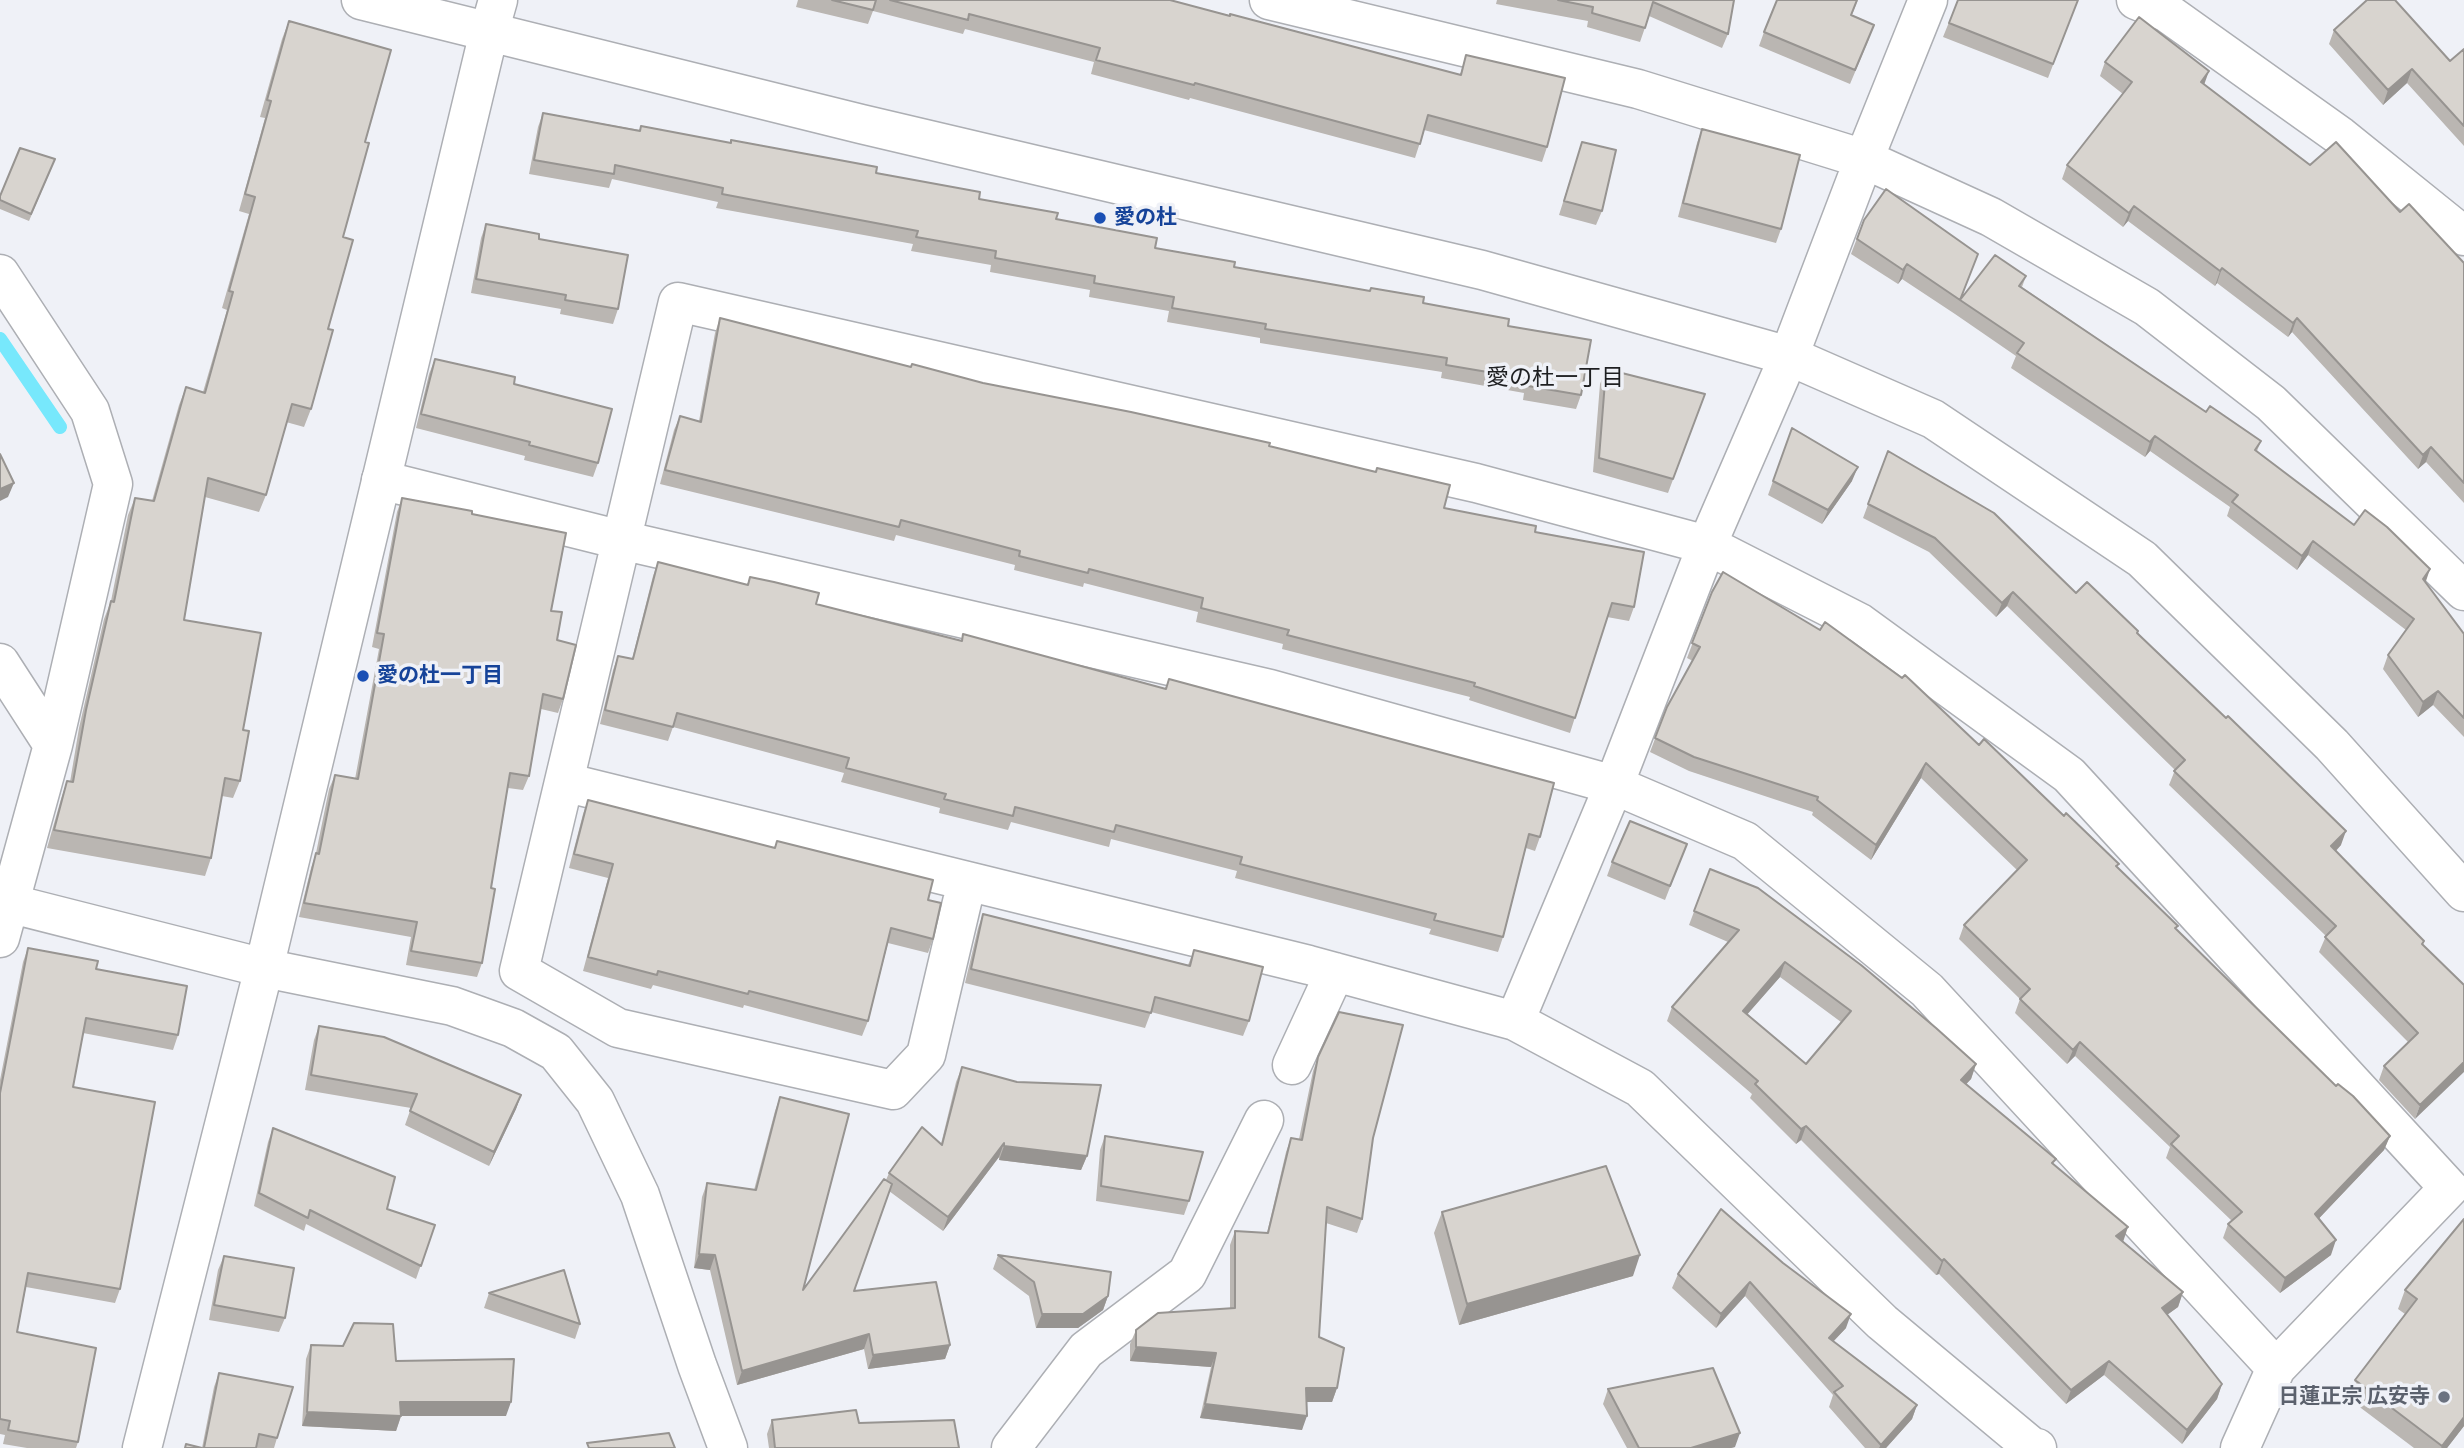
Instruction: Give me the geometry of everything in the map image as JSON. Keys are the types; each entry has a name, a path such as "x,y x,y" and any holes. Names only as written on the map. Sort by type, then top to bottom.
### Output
{"street":[{"path":"361,0 494,16 875,127 1482,270 1790,356 1933,419 2142,559 2332,745 2464,892"},
{"path":"1269,0 1638,89 1864,159 1991,217 2147,307 2271,402 2464,591"},
{"path":"1515,1021 1614,785 1707,545 1790,356 1864,159 1928,0"},
{"path":"2160,4 2340,136 2464,236"},
{"path":"142,1448 264,968 494,16"},
{"path":"0,274 90,411 113,484 53,745 3,914 452,1006 513,1028 556,1052 595,1101 640,1195 728,1448"},
{"path":"967,881 926,1055 893,1090 618,1028 519,971 678,302 1476,483 1707,545 1860,623 2069,775 2449,1188 2276,1368 2240,1448"},
{"path":"382,480 621,540 1270,689 1614,785 1745,841 1927,990 2276,1368"},
{"path":"0,663 53,745"},
{"path":"564,782 1335,972 1515,1021 1640,1087 1882,1322 2032,1447 2037,1448"},
{"path":"1292,1065 1335,972"},
{"path":"1012,1448 1086,1350 1187,1275 1264,1120"}],"building":[{"path":"832,0 876,0 873,10"},
{"path":"890,0 1170,0 1461,75 1466,55 1565,78 1547,147 1428,115 1420,144 1195,83 1194,85 1096,60 1100,48 969,14 968,20"},
{"path":"1558,0 1734,0 1728,34 1653,2 1645,28 1592,13 1593,7"},
{"path":"1777,0 1857,0 1851,15 1874,25 1855,70 1764,32"},
{"path":"1958,0 2078,0 2053,64 1949,23"},
{"path":"2367,0 2395,0 2450,61 2464,49 2464,126 2412,69 2388,90 2334,30"},
{"path":"2139,17 2209,71 2201,82 2310,165 2336,142 2400,212 2409,204 2464,263 2464,483 2431,447 2423,455 2297,318 2293,323 2222,268 2220,271 2134,206 2129,213 2067,165 2132,82 2105,62"},
{"path":"289,21 391,50 365,142 369,143 343,237 353,240 328,329 333,330 311,409 292,404 266,495 208,478 184,620 261,633 243,730 249,731 240,781 225,778 211,858 54,830 67,781 73,782 86,710 111,601 114,602 135,498 154,501 186,387 205,393 233,292 229,291 255,197 245,194 271,101 267,100"},
{"path":"543,113 640,131 641,126 731,143 731,140 877,167 876,173 980,192 979,199 1058,213 1056,219 1157,238 1155,248 1235,262 1234,267 1370,291 1371,288 1424,297 1423,303 1509,319 1508,326 1591,340 1581,395 1528,386 1529,379 1446,365 1447,358 1265,329 1266,324 1172,308 1174,297 1094,283 1095,276 995,258 996,251 916,237 918,231 722,194 723,188 615,165 614,174 534,160"},
{"path":"1702,129 1800,155 1781,229 1683,203"},
{"path":"1582,142 1616,150 1602,211 1564,201"},
{"path":"20,148 55,159 31,214 0,200"},
{"path":"1886,189 1978,254 1960,300 1907,264 1903,270 1857,239 1864,220"},
{"path":"486,224 539,234 539,239 628,255 618,309 565,300 566,295 476,279"},
{"path":"1995,255 2026,276 2019,286 2206,412 2210,406 2261,441 2255,450 2354,525 2365,510 2387,527 2430,569 2423,579 2464,634 2464,718 2438,691 2423,702 2388,655 2414,619 2313,541 2302,556 2232,502 2238,495 2155,436 2150,442 2017,353 2024,343 1960,300"},
{"path":"720,318 911,367 912,364 983,383 1270,443 1269,446 1376,472 1377,468 1450,485 1444,508 1536,526 1535,532 1644,552 1634,607 1612,603 1575,718 1474,686 1475,683 1287,635 1289,630 1201,608 1203,598 1089,569 1088,573 1019,556 1020,551 901,520 899,527 665,470 680,416 701,422"},
{"path":"435,359 515,377 514,384 612,409 598,463 421,414"},
{"path":"1606,369 1705,394 1673,479 1599,458"},
{"path":"1792,428 1858,467 1828,510 1773,481"},
{"path":"1888,451 1994,513 2076,593 2087,582 2138,631 2137,633 2226,718 2228,716 2346,831 2331,846 2464,985 2464,1062 2420,1105 2384,1066 2418,1033 2325,937 2336,926 2174,771 2185,760 2013,592 2002,603 1935,538 1868,504"},
{"path":"0,454 14,483 0,489"},
{"path":"402,498 566,533 551,611 562,612 557,640 576,645 563,699 543,694 529,776 510,773 482,963 411,951 417,922 304,903 316,853 319,854 335,775 358,779 384,634 377,633"},
{"path":"658,562 748,585 750,577 819,593 816,604 962,641 963,634 1166,689 1169,679 1554,783 1540,837 1529,834 1503,937 1434,920 1436,914 1240,864 1242,857 1116,825 1114,832 1015,807 1013,816 944,799 946,794 846,768 849,758 677,713 673,727 605,710 618,656 633,659"},
{"path":"1723,572 1820,630 1825,622 1902,678 1905,675 1979,745 1984,739 2064,816 2066,813 2119,864 2116,866 2178,926 2175,928 2336,1086 2338,1084 2353,1096 2390,1136 2315,1214 2336,1240 2285,1278 2228,1224 2242,1212 2171,1144 2179,1136 2080,1042 2073,1050 2020,999 2030,989 1964,925 2027,860 1926,763 1876,845 1817,800 1818,797 1694,757 1655,738 1667,707 1700,647 1692,643"},
{"path":"588,800 775,848 777,841 933,880 928,900 941,903 933,939 891,928 868,1021 749,991 748,994 658,971 657,975 588,957 613,864 574,854"},
{"path":"1630,821 1687,844 1670,886 1612,862"},
{"path":"1710,869 1758,888 1861,965 1976,1064 1961,1080 2056,1159 2052,1163 2128,1227 2116,1236 2183,1292 2162,1308 2222,1384 2187,1430 2109,1361 2071,1390 1944,1259 1942,1261 1806,1126 1801,1129 1755,1084 1758,1081 1672,1007 1739,930 1694,911","holes":["1785,962 1851,1011 1806,1064 1743,1011"]},
{"path":"983,914 1190,966 1194,950 1263,967 1249,1021 1155,997 1151,1013 971,969"},
{"path":"28,948 98,961 96,969 187,986 178,1035 86,1018 73,1087 155,1102 120,1289 28,1273 17,1332 96,1348 78,1442 8,1430 10,1421 0,1419 0,1093"},
{"path":"1339,1012 1403,1025 1373,1138 1362,1219 1327,1207 1319,1337 1344,1348 1337,1388 1306,1388 1307,1416 1205,1404 1216,1353 1136,1347 1136,1330 1158,1313 1235,1308 1235,1231 1268,1233 1291,1138 1302,1140 1318,1057"},
{"path":"319,1026 384,1037 521,1095 494,1152 410,1111 417,1094 311,1075"},
{"path":"962,1067 1017,1082 1101,1085 1087,1156 1004,1146 1004,1143 948,1217 889,1173 922,1127 942,1145"},
{"path":"780,1097 849,1114 803,1290 884,1179 892,1184 854,1291 936,1282 950,1345 873,1355 869,1334 742,1371 715,1255 699,1254 707,1183 756,1190"},
{"path":"273,1128 395,1177 387,1209 435,1225 421,1266 310,1210 308,1218 259,1193"},
{"path":"1105,1136 1203,1152 1189,1201 1101,1186"},
{"path":"1606,1166 1640,1255 1467,1304 1442,1212"},
{"path":"1721,1209 1783,1263 1851,1314 1829,1338 1917,1405 1881,1445 1834,1392 1843,1386 1750,1282 1721,1314 1678,1274"},
{"path":"2464,1219 2464,1417 2442,1446 2355,1380 2417,1299 2405,1290"},
{"path":"998,1255 1111,1272 1108,1296 1083,1314 1042,1314 1034,1282"},
{"path":"224,1256 294,1268 285,1318 214,1305"},
{"path":"564,1270 580,1324 489,1293"},
{"path":"354,1323 393,1324 396,1361 514,1359 511,1402 400,1402 401,1416 307,1412 311,1345 343,1346"},
{"path":"1713,1368 1740,1433 1691,1448 1639,1448 1608,1389"},
{"path":"219,1373 293,1387 277,1438 259,1434 256,1448 204,1448"},
{"path":"856,1410 859,1423 954,1420 959,1448 775,1448 772,1420"},
{"path":"669,1433 675,1448 589,1448 587,1443"},
{"path":"186,1444 202,1448 185,1448"}],"waterway":[{"path":"0,339 60,427"}],"place":[{"name":"愛の杜","path":"1100,218"},
{"name":"愛の杜一丁目","path":"363,676"},
{"name":"日蓮正宗 広安寺","path":"2444,1397"}],"district":[{"name":"愛の杜一丁目","path":"1555,378"}]}
